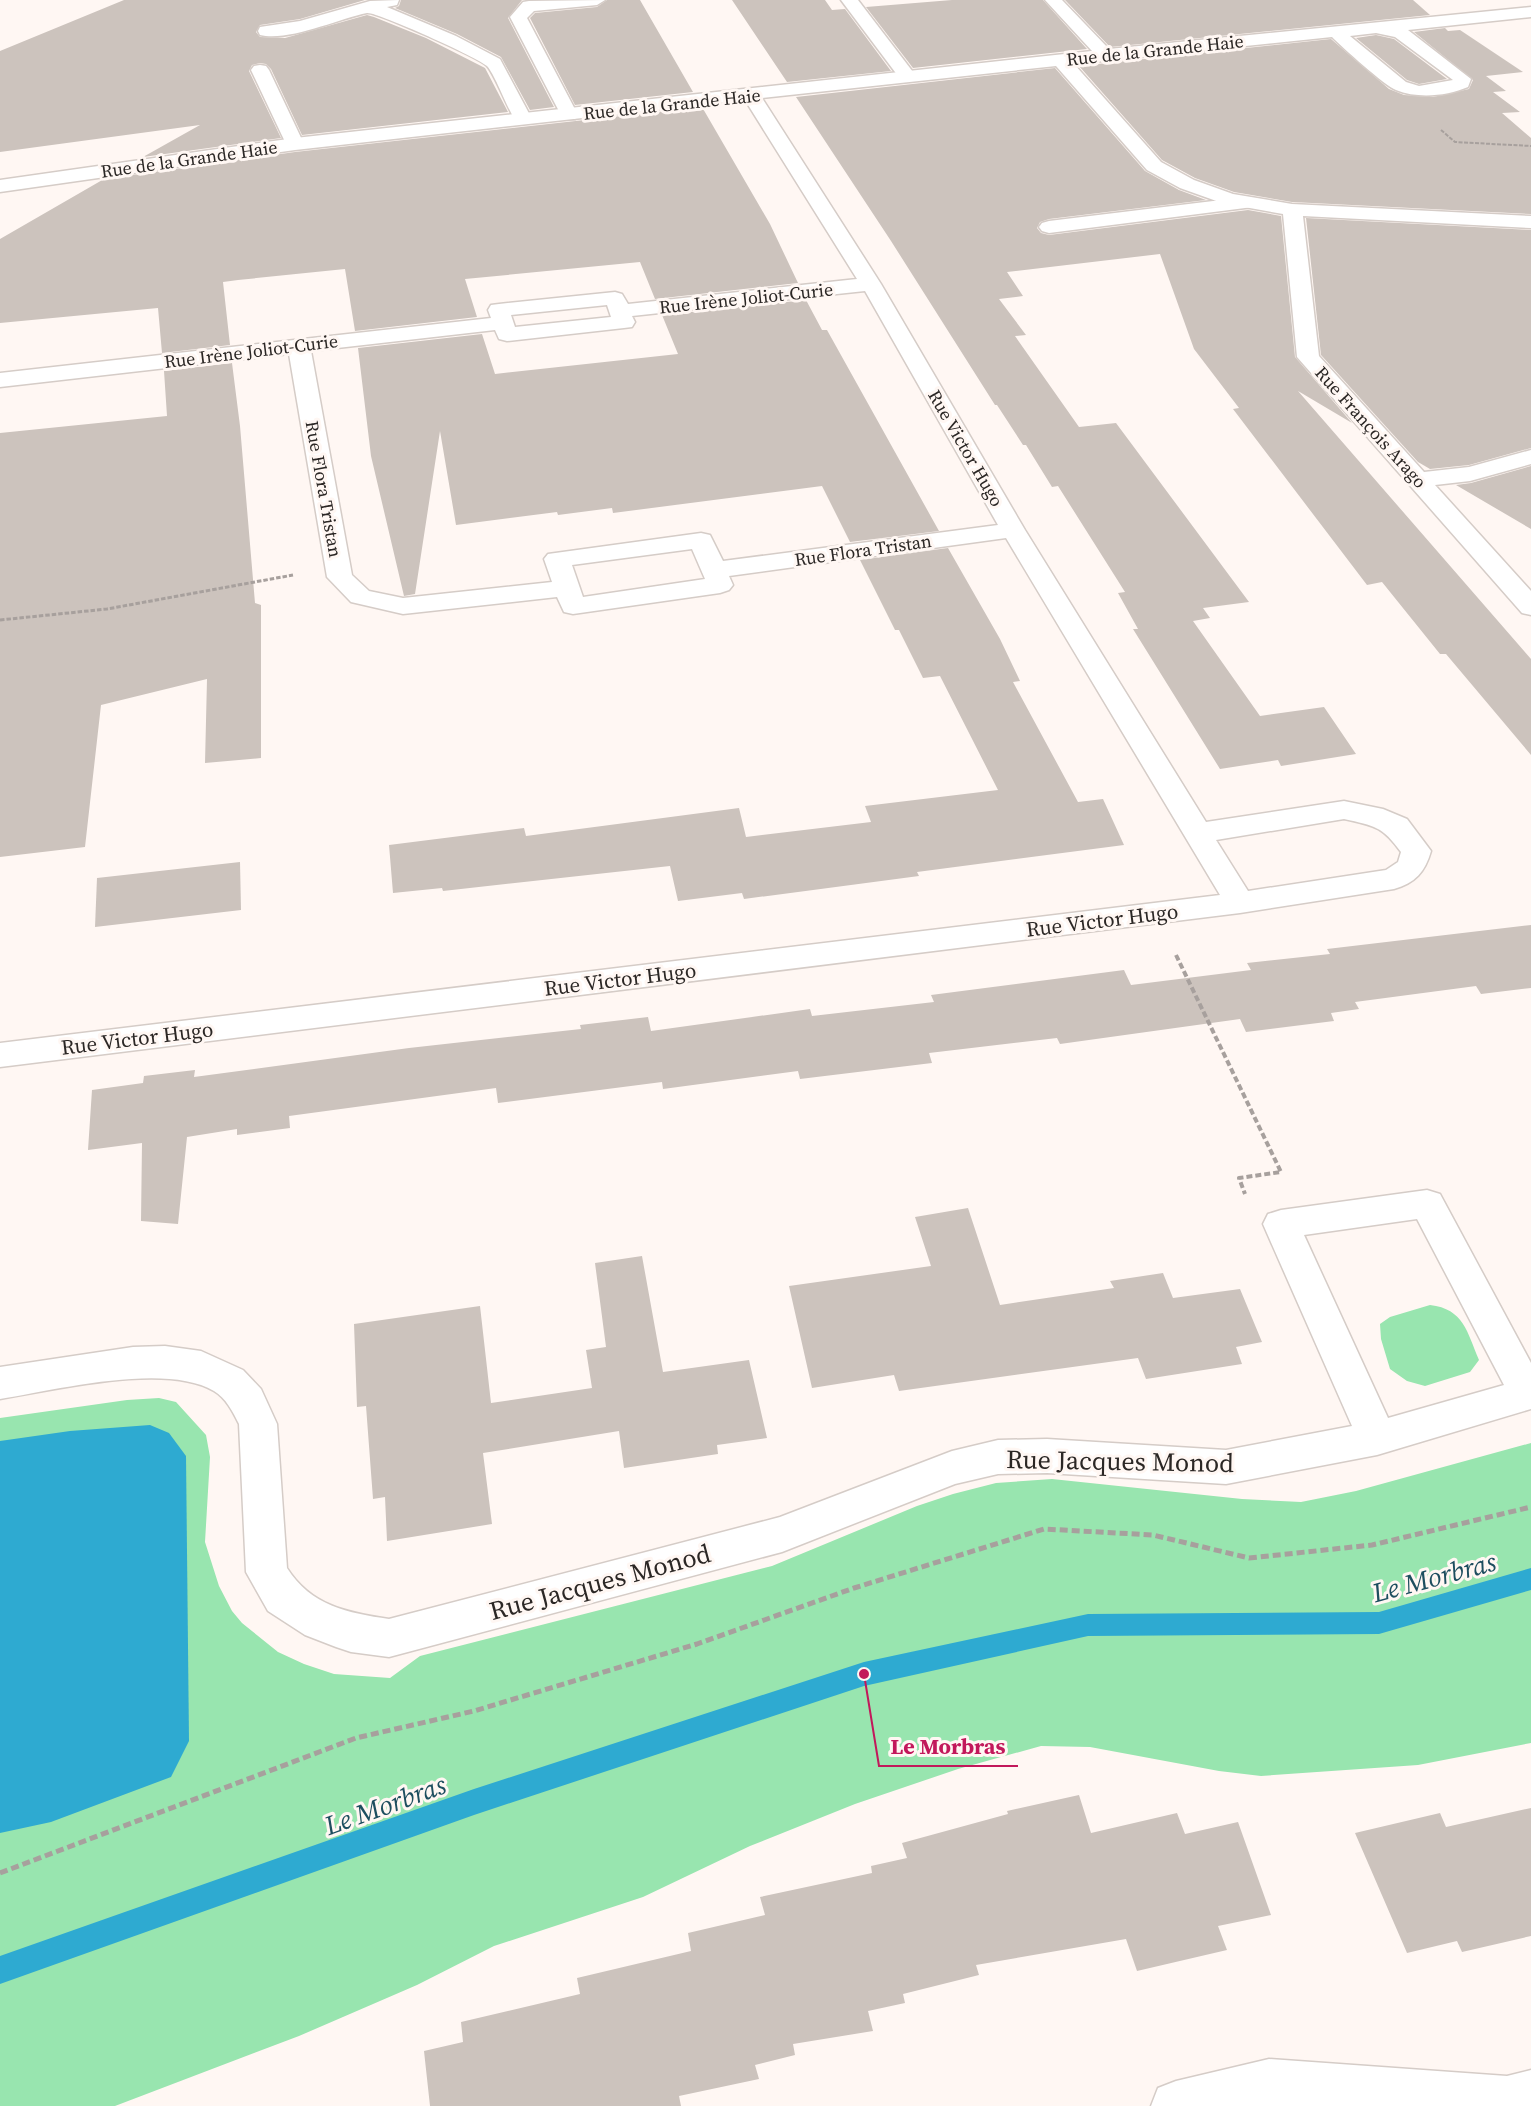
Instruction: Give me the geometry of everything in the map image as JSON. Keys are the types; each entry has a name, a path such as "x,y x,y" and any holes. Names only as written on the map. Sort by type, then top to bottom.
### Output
{"street":[{"path":"266,31 301,26 393,0"},
{"path":"569,115 518,17 529,6 540,2 597,0"},
{"path":"849,0 907,76"},
{"path":"1053,0 1105,55"},
{"path":"370,6 450,40 494,63 523,119"},
{"path":"1376,28 1531,12"},
{"path":"1344,31 1339,35 1341,39 1400,86 1419,91 1462,83 1462,79 1401,33 1376,28"},
{"name":"Rue de la Grande Haie","path":"0,186 286,146 907,76 1376,28"},
{"path":"1061,60 1154,166 1187,184 1246,203 1292,210 1531,222"},
{"path":"260,70 286,146"},
{"name":"Rue Victor Hugo","path":"751,95 871,284 1013,530 1240,903"},
{"path":"268,129 286,146"},
{"path":"1049,226 1246,203"},
{"name":"Rue François Arago","path":"1292,210 1308,357 1531,607"},
{"name":"Rue Irène Joliot-Curie","path":"0,380 503,323 499,310 615,298 620,311 871,284"},
{"name":"Rue Flora Tristan","path":"299,346 340,577 360,597 403,606 567,588"},
{"path":"1418,480 1470,474 1531,457"},
{"name":"Rue Flora Tristan","path":"714,570 1013,530"},
{"path":"701,540 720,585 573,606 567,588 557,559 701,540"},
{"name":"Rue Victor Hugo","path":"0,1055 1240,903 1394,879 1411,867 1416,851 1397,826 1373,816 1344,810 1198,833"},
{"name":"Rue Jacques Monod","path":"0,1383 133,1363 165,1362 201,1367 230,1381 247,1400 258,1424 267,1572 283,1598 320,1621 351,1634 389,1638 782,1534 952,1468 998,1457 1047,1456 1226,1467 1377,1438 1528,1394 1427,1204 1281,1224"},
{"path":"1281,1224 1377,1438"},
{"path":"1176,2106 1269,2084 1508,2101 1531,2094"}],"path":[{"path":"1407,89 1406,103 1455,142 1531,146"},
{"path":"0,620 107,609 338,567"},
{"path":"1156,914 1281,1172 1239,1178 1250,1206 1281,1224"},
{"path":"0,1873 356,1738 474,1711 686,1648 854,1588 1044,1529 1153,1534 1249,1558 1372,1545 1531,1507"}],"green space":[{"path":"1430,1305 1450,1311 1457,1317 1467,1331 1479,1360 1470,1372 1425,1386 1407,1381 1390,1369 1381,1339 1380,1324 1390,1317"},
{"path":"159,1398 176,1402 206,1435 210,1457 205,1542 219,1586 232,1611 242,1623 278,1652 304,1664 334,1674 390,1678 420,1656 772,1566 917,1506 996,1483 1052,1479 1242,1499 1301,1502 1356,1491 1531,1443 1531,1743 1418,1765 1261,1776 1219,1771 1090,1747 1041,1746 958,1769 855,1804 750,1846 643,1897 494,1946 417,1985 299,2036 115,2106 0,2106 0,1418 127,1400"}],"water":[{"path":"150,1425 169,1433 186,1456 189,1741 171,1777 51,1822 0,1833 0,1441 70,1431"}],"building":[{"path":"124,0 365,0 300,19 260,25 256,32 260,37 285,38 367,15 374,17 426,38 485,68 508,112 302,135 271,69 266,64 260,63 252,65 249,71 281,138 143,157 200,125 0,152 0,51"},
{"path":"401,0 522,0 508,18 554,107 530,110 501,57 457,34 395,8 399,6"},
{"path":"607,0 640,0 693,92 575,105 530,18 535,13 597,7"},
{"path":"732,0 825,0 832,10 845,9 891,71 787,82"},
{"path":"952,0 1043,0 1087,49 913,68 866,7"},
{"path":"1065,0 1413,0 1430,15 1110,47"},
{"path":"1445,28 1448,31 1460,30 1523,72 1486,76 1506,91 1493,92 1520,112 1502,113 1531,138 1531,214 1292,202 1234,192 1195,178 1162,160 1079,66 1331,39 1389,89 1404,95 1433,97 1469,89 1473,80 1414,32"},
{"path":"1376,35 1394,39 1447,79 1419,84 1407,80 1356,38"},
{"path":"1055,68 1145,171 1179,190 1206,200 1049,219 1040,222 1037,228 1041,233 1049,235 1248,210 1281,216 1295,357 1352,423 1298,391 1531,659 1531,755 1446,654 1440,654 1382,582 1367,585 1233,409 1239,408 1194,349 1160,254 1007,272 1023,296 999,299 1026,335 1015,336 1079,427 1116,423 1249,602 1203,608 1210,618 1193,621 1260,716 1324,707 1356,754 1281,766 1278,760 1220,769 1133,629 1138,629 1118,593 1125,592 1058,486 1052,487 1026,445 1023,445 995,405 796,97"},
{"path":"702,107 770,224 798,283 655,299 640,262 465,279 477,317 355,331 345,269 238,280 223,282 230,345 162,353 158,308 0,323 0,239 104,179 295,152"},
{"path":"1306,218 1531,230 1531,448 1469,465 1430,469 1418,462 1321,355"},
{"path":"806,300 822,330 827,330 939,531 850,542 822,486 613,513 612,508 558,515 557,512 456,525 440,431 415,594 404,596 371,456 358,348 482,334 495,374 678,354 662,315"},
{"path":"232,363 240,426 255,603 261,605 261,758 205,763 207,679 101,705 85,847 0,857 0,433 167,416 164,371"},
{"path":"1531,466 1531,529 1456,485 1471,483"},
{"path":"948,548 1000,639 1020,681 1013,682 1078,802 1103,799 1124,845 917,872 919,876 744,899 742,893 678,901 670,866 443,891 442,888 393,893 389,845 524,828 526,836 739,808 746,837 871,822 865,806 998,790 940,676 923,678 899,630 895,630 860,560"},
{"path":"240,862 241,910 95,927 97,878"},
{"path":"1531,925 1531,988 1481,994 1476,986 1355,1002 1359,1009 1331,1013 1334,1021 1246,1032 1240,1019 1060,1044 1057,1038 929,1053 932,1063 800,1079 798,1071 663,1089 662,1082 498,1103 496,1088 289,1116 290,1128 237,1135 237,1129 187,1137 178,1224 141,1221 142,1143 88,1150 92,1090 143,1083 144,1076 195,1070 194,1077 409,1048 581,1029 580,1025 648,1017 651,1031 810,1009 812,1016 934,1002 931,995 1124,970 1131,985 1251,970 1247,963 1330,954 1327,949"},
{"path":"968,1208 1000,1305 1114,1288 1110,1281 1163,1273 1173,1298 1240,1289 1262,1342 1236,1347 1242,1364 1146,1379 1138,1358 899,1391 894,1375 812,1388 789,1286 931,1266 915,1217"},
{"path":"642,1256 663,1372 749,1360 767,1438 717,1445 718,1454 624,1468 619,1431 483,1453 492,1524 387,1541 385,1497 373,1499 366,1406 357,1407 354,1324 480,1306 491,1403 592,1388 586,1350 606,1347 595,1263"},
{"path":"1079,1795 1091,1833 1177,1813 1185,1834 1238,1822 1271,1915 1218,1926 1227,1950 1137,1971 1126,1939 976,1965 979,1975 903,1994 905,2003 868,2011 873,2031 793,2044 795,2055 755,2065 759,2079 679,2096 681,2106 430,2106 424,2051 463,2042 461,2022 580,1994 577,1978 691,1951 688,1933 765,1915 760,1897 872,1873 871,1866 907,1858 902,1843 1008,1814 1007,1811"},
{"path":"1531,1808 1531,1936 1462,1952 1457,1941 1407,1953 1355,1833 1440,1813 1446,1827"}],"waterway":[{"name":"Le Morbras","path":"0,1970 474,1802 864,1674 1088,1625 1379,1623 1531,1579"}],"place":[{"name":"Le Morbras","path":"864,1674"}]}
